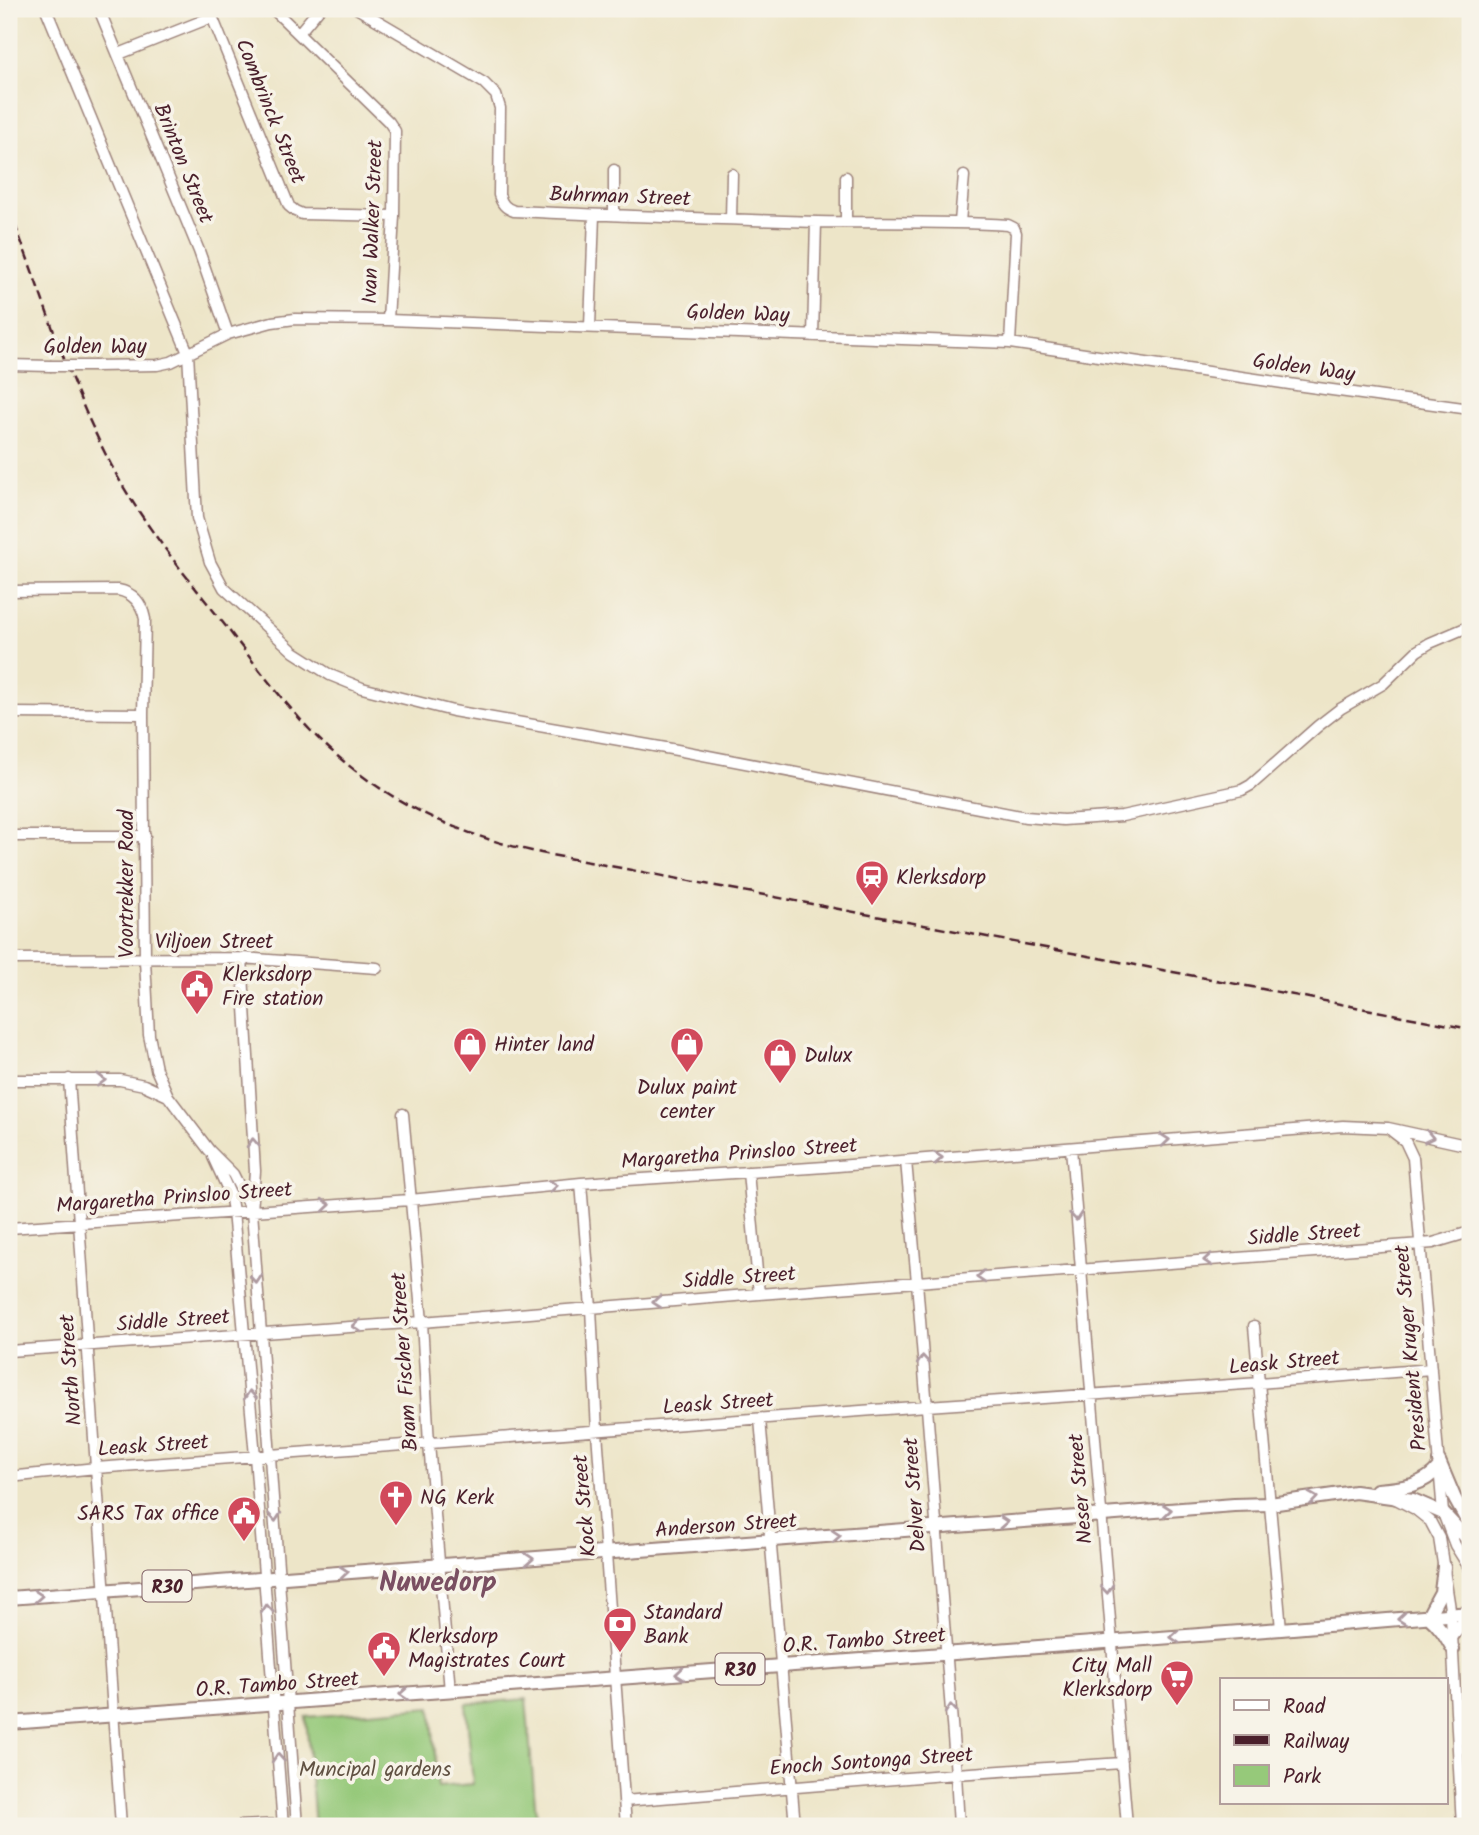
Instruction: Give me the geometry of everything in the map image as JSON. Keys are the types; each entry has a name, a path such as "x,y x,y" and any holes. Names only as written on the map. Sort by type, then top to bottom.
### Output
{"main road":[{"path":"1355,1492 1419,1484 1428,1478 1439,1464 1470,1526"},
{"name":"Anderson Street","path":"9,1598 1270,1504 1355,1492 1413,1500 1443,1513"},
{"name":"R30","path":"1443,1513 1470,1542"},
{"path":"1444,1567 1441,1591 1428,1616 1453,1643 1460,1626 1470,1616"},
{"name":"O.R. Tambo Street","path":"9,1723 1428,1616 1470,1616"}],"street":[{"path":"46,9 188,353 197,518 210,562 224,588 250,614 295,652 330,675 362,688 453,711 677,750 1026,817 1063,820 1122,816 1234,792 1251,785 1340,709 1383,684 1417,651 1470,626"},
{"name":"Brinton Street","path":"99,9 199,251 228,334"},
{"name":"Ivan Walker Street","path":"273,9 393,127 396,136 394,216 388,320"},
{"path":"299,33 319,9"},
{"name":"Buhrman Street","path":"358,9 484,83 496,95 500,108 499,195 503,205 514,211 816,222 960,222 1012,226 1016,233 1010,343"},
{"path":"119,54 211,13"},
{"name":"Combrinck Street","path":"211,13 289,206 302,214 394,216"},
{"path":"614,170 614,215"},
{"path":"731,219 732,174"},
{"path":"960,222 964,176"},
{"path":"846,177 846,222"},
{"path":"590,327 594,215"},
{"path":"813,335 816,222"},
{"name":"Golden Way","path":"9,365 158,365 171,362 228,334 272,322 295,319 388,320 1010,343 1470,409"},
{"name":"Voortrekker Road","path":"9,591 118,590 125,591 143,608 145,960 149,1035 156,1069 168,1096 209,1150 233,1174 252,1211"},
{"path":"9,713 143,714"},
{"path":"9,836 145,836"},
{"path":"241,1826 297,1825 252,1211 255,1171 242,958"},
{"name":"Viljoen Street","path":"9,959 242,958 377,968"},
{"name":"North Street","path":"69,1079 121,1826"},
{"path":"9,1080 120,1080 144,1085 168,1096"},
{"name":"Bram Fischer Street","path":"403,1114 450,1691"},
{"name":"Margaretha Prinsloo Street","path":"9,1228 410,1200 581,1183 906,1161 1343,1126 1388,1128 1470,1146"},
{"name":"President Kruger Street","path":"1388,1128 1405,1141 1413,1158 1443,1513 1455,1545 1470,1569"},
{"name":"Neser Street","path":"1071,1148 1127,1826"},
{"name":"Voortrekker Road","path":"209,1150 230,1194 233,1211 265,1578 283,1825"},
{"name":"Delver Street","path":"906,1161 959,1826"},
{"path":"748,1172 758,1294"},
{"name":"Kock Street","path":"581,1183 626,1826"},
{"name":"Siddle Street","path":"9,1351 422,1322 1421,1244 1470,1232"},
{"path":"1254,1326 1281,1629"},
{"name":"Leask Street","path":"9,1477 96,1468 1431,1369"},
{"path":"760,1419 795,1826"},
{"path":"1393,1498 1415,1509 1430,1521 1439,1538 1451,1615 1462,1826"},
{"name":"Enoch Sontonga Street","path":"624,1801 791,1786 1122,1763"}],"green space":[{"name":"Muncipal gardens","path":"526,1699 537,1826 315,1826 306,1717 431,1707 438,1787 473,1784 466,1704"}],"railway":[{"path":"9,209 66,364 106,455 131,500 176,563 288,705 336,754 388,794 417,810 477,835 541,853 1470,1029"}],"place":[{"name":"Klerksdorp","path":"872,907"},
{"name":"Klerksdorp Fire station","path":"197,1016"},
{"name":"Hinter land","path":"470,1074"},
{"name":"Dulux paint center","path":"687,1074"},
{"name":"Dulux","path":"780,1085"},
{"name":"NG Kerk","path":"396,1527"},
{"name":"SARS Tax office","path":"244,1543"},
{"name":"Standard Bank","path":"620,1654"},
{"name":"Klerksdorp Magistrates Court","path":"384,1678"},
{"name":"City Mall Klerksdorp","path":"1177,1707"}],"district":[{"name":"Nuwedorp","path":"438,1581"}]}
